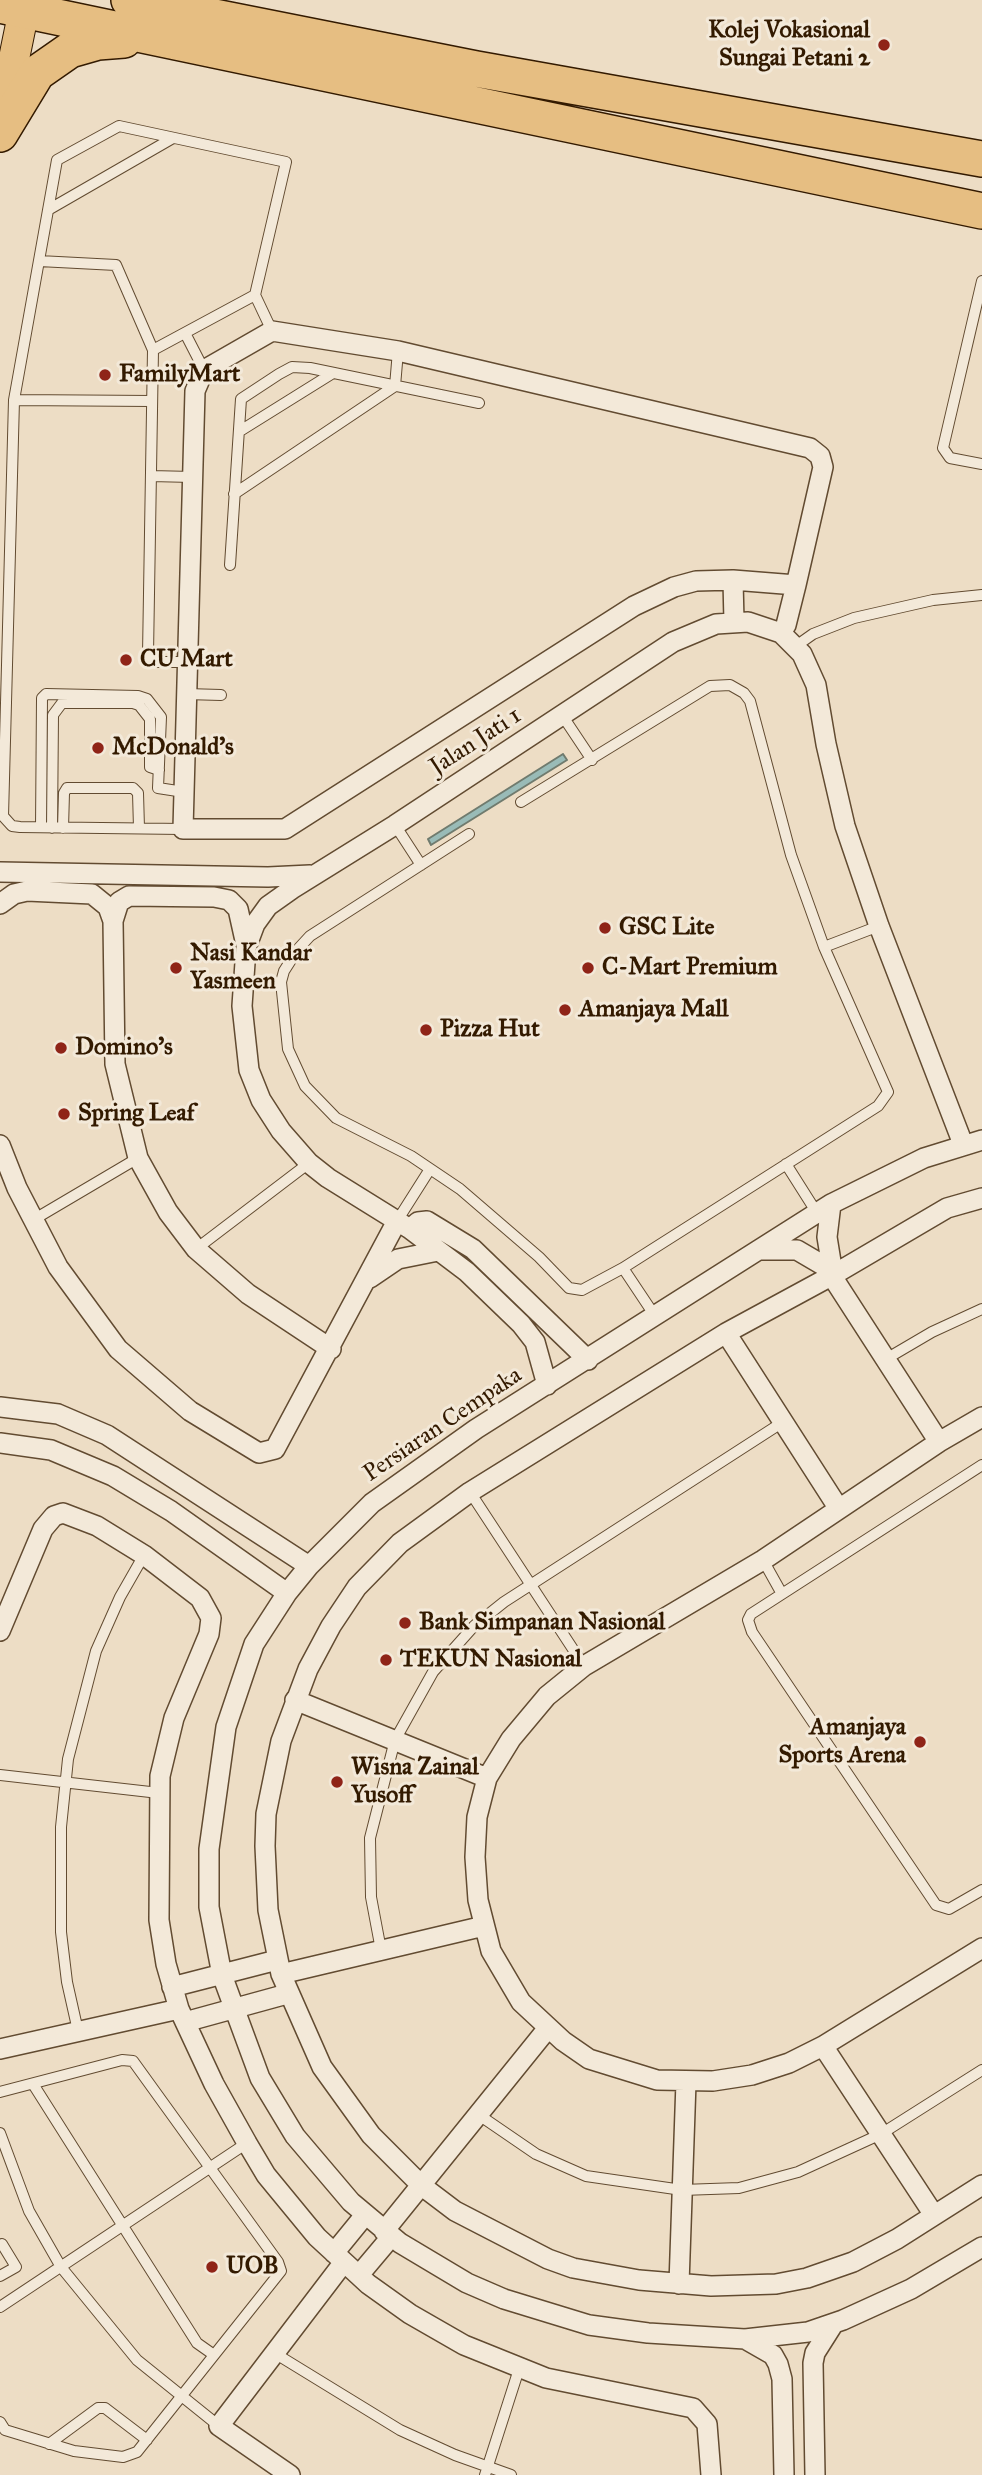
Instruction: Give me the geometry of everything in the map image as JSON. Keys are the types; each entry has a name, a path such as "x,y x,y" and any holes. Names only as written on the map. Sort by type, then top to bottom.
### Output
{"highway":[{"path":"17,5 145,11 982,159"},
{"path":"0,134 37,73 70,50 98,42 145,11 982,211"},
{"path":"920,198 929,149"}],"main road":[{"path":"0,127 17,5"}],"street":[{"path":"796,586 733,580 696,581 634,606 285,829 183,829 195,391 204,370 272,331 398,351 816,451 823,467 796,586 786,625 788,639 816,685 825,744 845,826 879,926 972,1142"},
{"path":"733,580 734,622"},
{"name":"Jalan Jati 1","path":"547,1385 535,1342 521,1324 467,1272 404,1225 309,1163 281,1132 261,1100 249,1070 242,1006 246,948 255,924 268,906 687,634 734,622 763,624 788,639"},
{"path":"0,872 25,882 92,894 104,902 113,921"},
{"path":"0,904 25,882 315,875"},
{"path":"246,948 238,909 229,900 129,896 119,902 113,921 115,1064 138,1158 168,1212 196,1249 248,1294 331,1349"},
{"name":"Persiaran Cempaka","path":"972,1142 924,1158 824,1208 408,1475 372,1503 309,1566 287,1593 254,1644 223,1747 208,1849 209,1907 222,1975 260,2078 295,2136 322,2171 365,2215 388,2234 467,2283 545,2313 589,2325 648,2333 745,2339 808,2332 834,2323 891,2300 982,2247"},
{"path":"0,1145 32,1220 67,1283 118,1349 181,1404 254,1451 264,1453 275,1449 366,1281 404,1225 427,1222 473,1249 588,1360"},
{"path":"982,1198 947,1208 833,1275 726,1333 470,1492 400,1543 357,1587 331,1626 295,1700 281,1741 266,1814 265,1876 279,1967 287,1994 322,2067 371,2135 422,2186 465,2216 548,2259 606,2276 679,2284 743,2287 807,2278 853,2262 982,2185"},
{"path":"824,1208 833,1275"},
{"path":"755,1252 783,1247 797,1250 817,1259 833,1275 939,1442"},
{"path":"366,1281 398,1259 438,1251"},
{"path":"726,1333 839,1509"},
{"path":"0,1407 58,1414 107,1435 309,1566"},
{"path":"982,1417 939,1442 764,1560 584,1666 547,1696 510,1740 487,1779 477,1817 475,1857 478,1900 484,1926 503,1975 521,2002 548,2028 589,2059 624,2072 686,2082 752,2075 789,2063 823,2046 982,1948"},
{"path":"0,1443 51,1450 113,1476 172,1511 287,1593"},
{"path":"0,1631 43,1529 54,1516 73,1514 144,1555 201,1598 211,1618 209,1633 168,1738 159,1793 159,1920 172,1987 182,2016 247,2143 291,2208 339,2258 359,2276 430,2326 464,2346 519,2369 582,2386 693,2408 707,2424 711,2475"},
{"path":"295,1700 487,1779"},
{"path":"172,1987 222,1975 381,1950 484,1926"},
{"path":"0,2049 78,2031 233,2009 287,1994"},
{"path":"359,2276 422,2186 548,2028"},
{"path":"823,2046 934,2215"},
{"path":"679,2284 686,2082"},
{"path":"290,2475 219,2426 276,2354 365,2215"},
{"path":"815,2475 814,2353 834,2323"},
{"path":"745,2339 773,2356 779,2364 782,2379 784,2475"}],"lane":[{"path":"183,829 12,826 6,822 2,809 14,400 57,160 119,126 286,162 255,295 272,331"},
{"path":"48,210 173,138"},
{"path":"39,261 116,265 153,350 148,654 156,662 187,662"},
{"path":"982,281 943,448 950,458 982,464"},
{"path":"153,350 255,295"},
{"path":"185,333 204,370"},
{"path":"395,386 398,351"},
{"path":"230,565 241,399 279,374 292,367 480,403"},
{"path":"240,431 333,373"},
{"path":"234,494 395,386"},
{"path":"14,400 152,401"},
{"path":"151,476 192,477"},
{"path":"788,639 813,634 854,618 933,600 982,595"},
{"path":"469,834 310,936 291,960 281,982 288,1049 305,1086 336,1118 430,1169 497,1219 569,1288 582,1290 623,1268 878,1105 888,1091 824,947 791,855 750,701 744,693 730,685 710,686 521,802"},
{"path":"41,827 42,698 46,694 138,696 147,699 161,717 158,788 184,792"},
{"path":"186,694 220,695"},
{"path":"57,828 53,715 62,703 139,705 150,719 150,767 159,770"},
{"path":"562,715 592,760"},
{"path":"57,828 67,788 133,788 138,793 139,828"},
{"path":"395,825 421,865"},
{"path":"824,947 879,926"},
{"path":"32,1220 138,1158"},
{"path":"196,1249 309,1163"},
{"path":"786,1164 824,1208"},
{"path":"404,1225 430,1169"},
{"path":"623,1268 655,1316"},
{"path":"886,1359 932,1332 982,1309"},
{"path":"381,1950 371,1897 370,1838 395,1741 433,1672 474,1626 531,1583 783,1422"},
{"path":"982,1465 751,1614 749,1627 936,1905 949,1909 982,1890"},
{"path":"470,1492 584,1666"},
{"path":"78,2031 61,1932 61,1827 66,1782 78,1716 96,1651 120,1597 144,1555"},
{"path":"764,1560 782,1594"},
{"path":"0,1775 159,1793"},
{"path":"0,2092 122,2060 133,2061 278,2263 281,2271 137,2452 123,2457 98,2455 5,2430 0,2422"},
{"path":"479,2115 536,2154 586,2176 682,2190 739,2188 777,2180 881,2134 982,2070"},
{"path":"33,2084 198,2343 214,2356"},
{"path":"0,2133 29,2211 61,2267 137,2360 180,2398 219,2426"},
{"path":"0,2307 247,2143"},
{"path":"0,2276 16,2267 2,2244"},
{"path":"276,2354 400,2430 486,2472 511,2475"},
{"path":"486,2472 519,2369"},
{"path":"49,2444 98,2408 105,2408 147,2440"}],"water":[{"path":"563,754 567,760 431,845 428,839"}],"place":[{"name":"Kolej Vokasional Sungai Petani 2","path":"884,45"},
{"name":"FamilyMart","path":"105,375"},
{"name":"CU Mart","path":"126,660"},
{"name":"McDonald's","path":"98,748"},
{"name":"GSC Lite","path":"605,928"},
{"name":"Nasi Kandar Yasmeen","path":"176,968"},
{"name":"C-Mart Premium","path":"588,968"},
{"name":"Amanjaya Mall","path":"565,1010"},
{"name":"Pizza Hut","path":"426,1030"},
{"name":"Domino's","path":"61,1048"},
{"name":"Spring Leaf","path":"64,1114"},
{"name":"Bank Simpanan Nasional","path":"405,1623"},
{"name":"TEKUN Nasional","path":"386,1660"},
{"name":"Amanjaya Sports Arena","path":"920,1742"},
{"name":"Wisna Zainal Yusoff","path":"337,1782"},
{"name":"UOB","path":"212,2267"}]}
